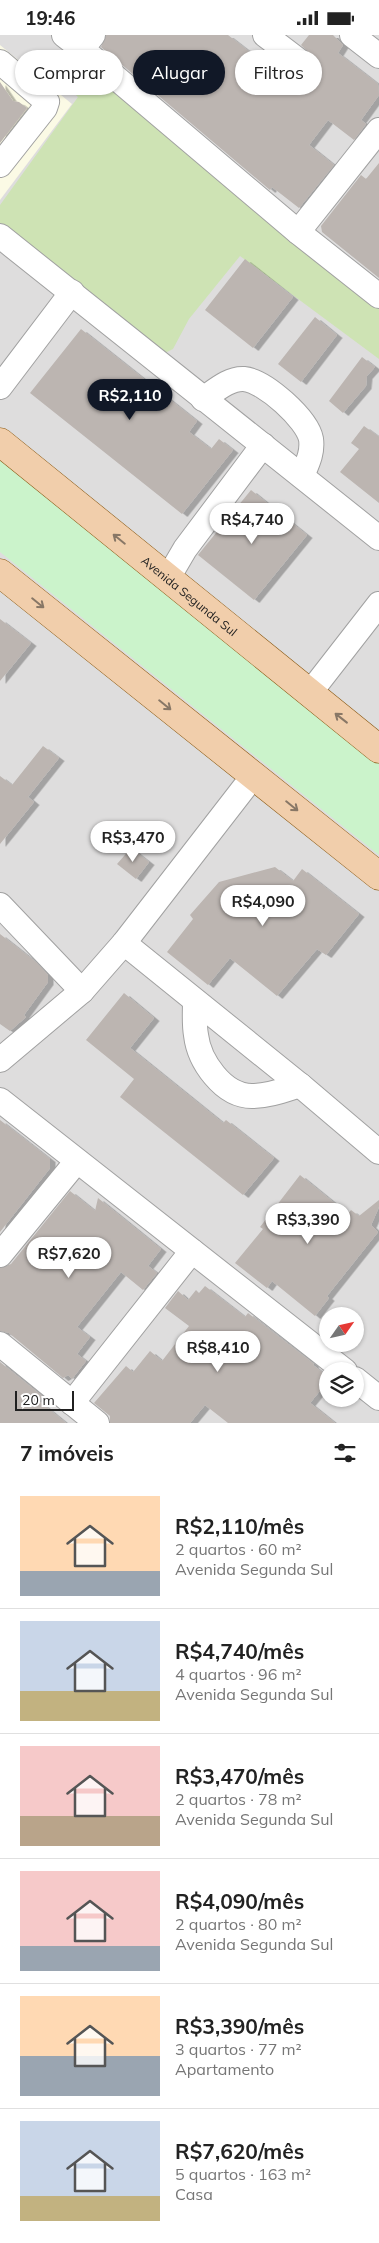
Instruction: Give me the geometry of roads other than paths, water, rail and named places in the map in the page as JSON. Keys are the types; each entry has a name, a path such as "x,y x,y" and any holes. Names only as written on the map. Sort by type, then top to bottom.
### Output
{"main road":[{"name":"Avenida Segunda Sul","path":"0,442 379,749"},
{"path":"0,573 379,876"}],"street":[{"path":"352,35 379,56"},
{"path":"273,37 287,50"},
{"path":"80,40 298,232 379,296"},
{"path":"0,62 47,102 45,108 0,165"},
{"path":"298,232 379,130"},
{"path":"0,236 379,538"},
{"path":"0,387 72,292"},
{"path":"203,399 232,381 245,379 257,384 277,397 295,413 311,437 312,452 302,476"},
{"path":"168,578 185,549 263,445"},
{"path":"309,694 379,604"},
{"path":"0,1060 82,991 124,943 254,775"},
{"path":"0,905 82,991"},
{"path":"124,943 300,1085 379,1152"},
{"path":"195,1001 196,1036 202,1057 217,1078 233,1092 250,1096 271,1095 300,1085"},
{"path":"0,1100 334,1362"},
{"path":"0,1255 77,1161"},
{"path":"72,1403 192,1251"},
{"path":"0,1344 96,1423"},
{"path":"364,1386 379,1398"}]}
